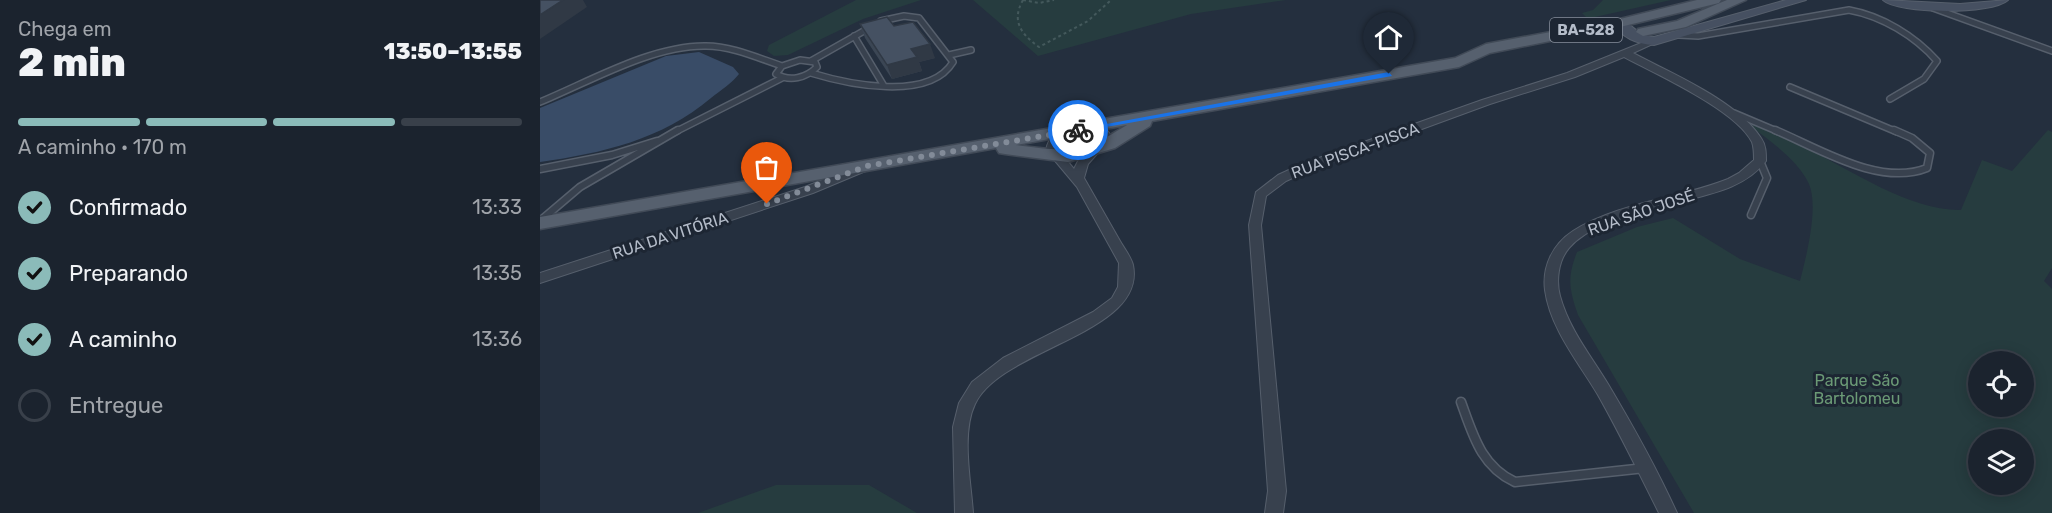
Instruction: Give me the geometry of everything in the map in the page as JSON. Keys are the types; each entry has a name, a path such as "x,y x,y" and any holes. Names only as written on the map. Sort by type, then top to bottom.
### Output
{"main road":[{"name":"BA-528","path":"540,222 1459,62 1486,50 1620,23 1691,3 1714,0"},
{"path":"1459,62 1499,60 1681,24 1739,0"},
{"path":"980,146 1056,157 1096,149 1121,138 1156,116"}],"street":[{"path":"1620,23 1620,26 1632,34 1644,40 1654,41 1800,0"},
{"path":"1889,0 1977,8 2002,0"},
{"name":"RUA PISCA-PISCA","path":"1274,513 1277,491 1255,225 1260,195 1282,178 1306,167 1486,102 1564,78 1654,41"},
{"path":"1625,53 1729,114 1756,139 1761,149 1760,161"},
{"path":"964,513 962,426 966,405 978,386 993,372 1015,359 1081,328 1111,307 1122,295 1127,279 1126,263 1078,178 1080,168 1105,141 1106,134 1088,128"},
{"path":"1064,132 1053,141 1052,150 1082,186"},
{"name":"RUA SÃO JOSÉ","path":"1668,513 1646,468 1567,328 1554,297 1551,278 1555,261 1564,245 1577,234 1629,213 1746,176 1760,161"},
{"name":"RUA DA VITÓRIA","path":"540,278 809,190 867,166"}],"lane":[{"path":"1925,5 2052,51"},
{"path":"1674,35 1698,36 1849,10 1867,13 1880,17 1937,61 1936,67 1927,76 1890,99"},
{"path":"782,78 776,72 782,66 800,60 811,61 886,20 912,16 919,18 953,62 952,68 939,78 884,86 847,83 811,73"},
{"path":"854,36 884,86"},
{"path":"540,102 653,57 696,46 717,48 782,66"},
{"path":"949,56 971,50"},
{"path":"540,168 612,155 663,138 782,78 794,78 811,73 817,67 811,61"},
{"path":"1708,100 1789,138 1877,173 1896,177 1910,175 1928,168 1930,153 1912,138 1790,87"},
{"path":"540,222 580,187 646,152 663,138"},
{"path":"1751,215 1767,178 1760,161"},
{"path":"1461,402 1483,458 1498,476 1515,482 1646,468"}],"path":[{"path":"1054,0 1039,3 1023,0 1017,9 1016,18 1020,32 1040,46 1066,33 1106,7 1111,0"}],"green space":[{"path":"856,0 921,0 863,19 788,55 774,56 767,51 769,45"},
{"path":"973,0 1286,0 1191,14 1038,56"},
{"path":"1603,0 1671,0 1595,17 1586,17 1582,13 1593,10"},
{"name":"Parque São Bartolomeu","path":"1753,124 1794,142 1902,197 1942,209 1961,210 1982,160 2012,171 2048,130 2052,132 2052,268 2044,281 2052,289 2052,513 1694,513 1578,315 1571,290 1572,269 1577,252 1637,227 1673,218 1740,259 1800,281 1812,219 1812,194 1809,184 1798,167 1774,144 1749,125"},
{"path":"776,485 869,485 917,513 698,513"}],"water":[{"path":"699,52 733,67 739,74 692,112 652,134 609,149 540,162 540,108 666,56"}],"building":[{"path":"540,0 563,0 540,15"},
{"path":"887,17 894,26 913,22 930,44 911,49 917,57 887,65 860,24"}],"way so far":[{"path":"767,204 836,180 867,166 1078,130"}],"route":[{"path":"1078,130 1389,74"}]}
